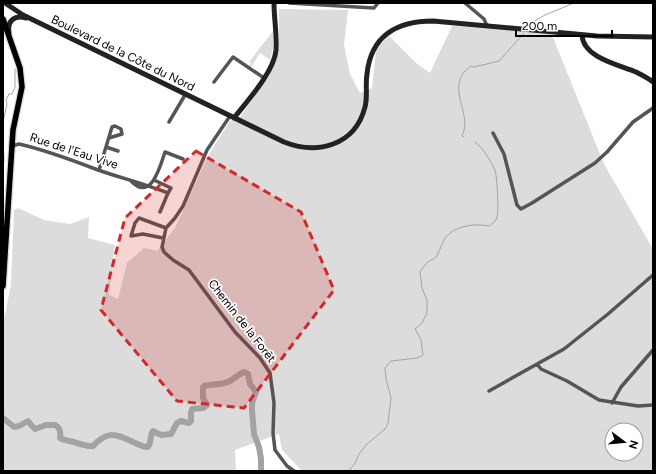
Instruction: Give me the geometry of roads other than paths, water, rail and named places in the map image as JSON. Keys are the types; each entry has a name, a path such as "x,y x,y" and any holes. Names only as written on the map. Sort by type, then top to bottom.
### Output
{"main road":[{"name":"Boulevard de la Côte du Nord","path":"5,3 33,20 185,95 295,146 314,149 334,144 350,133 361,118 365,108 366,74 375,48 387,34 403,24 423,21 585,35 653,37"},
{"path":"232,117 264,78 273,63 276,51 274,3"},
{"path":"3,286 12,146 22,87 22,78 18,62 8,31 10,21 16,17 33,20"},
{"path":"3,19 18,62"},
{"path":"585,35 583,40 594,55 638,73 653,82"}],"street":[{"path":"289,3 374,8 378,3"},
{"path":"465,3 484,19 487,26"},
{"path":"214,82 233,57 264,78"},
{"path":"169,122 185,95"},
{"path":"493,133 504,154 517,205 522,209 595,163 607,152 632,122 653,108"},
{"path":"166,228 140,218 135,223 131,236 143,234 163,238 166,228 183,206 207,150 232,117"},
{"path":"99,170 109,138"},
{"name":"Rue de l'Eau Vive","path":"12,146 18,144 62,157 168,193"},
{"path":"106,147 118,151"},
{"path":"149,186 154,180 165,152 183,159"},
{"path":"154,180 171,188 160,212"},
{"name":"Chemin de la Forêt","path":"163,238 162,247 164,252 173,260 189,270 235,332 260,358 270,372 274,403 275,450 287,466 294,471"},
{"path":"489,391 564,349 608,314 653,275"},
{"path":"612,403 621,387 653,350"},
{"path":"537,364 541,369 568,381 599,400 638,406 653,405"}],"waterway":[{"path":"529,25 545,15 574,3"},
{"path":"464,137 462,136 465,121 459,90 459,83 462,75 471,66 474,67 499,61 524,33"},
{"path":"3,122 7,104 6,100 9,94 12,94 15,87 15,69"},
{"path":"349,471 367,444 385,429 388,423 391,398 385,368 391,361 418,358 423,355 421,340 415,329 422,323 427,313 427,300 422,288 420,272 427,263 436,257 444,240 452,231 470,225 489,226 497,218 498,201 495,170 484,151 475,142"},
{"path":"3,143 3,172"},
{"path":"3,418 14,427 28,421 35,429 46,425 55,425 60,431 60,438 87,446 93,446 107,436 116,435 148,447 153,431 161,435 171,434 177,423 181,421 189,423 191,421 192,409 203,408 207,405 203,398 204,386 221,384 230,381 244,372 248,374 250,384 256,392 252,403 252,410 254,434 259,447 261,459 261,471"}]}
